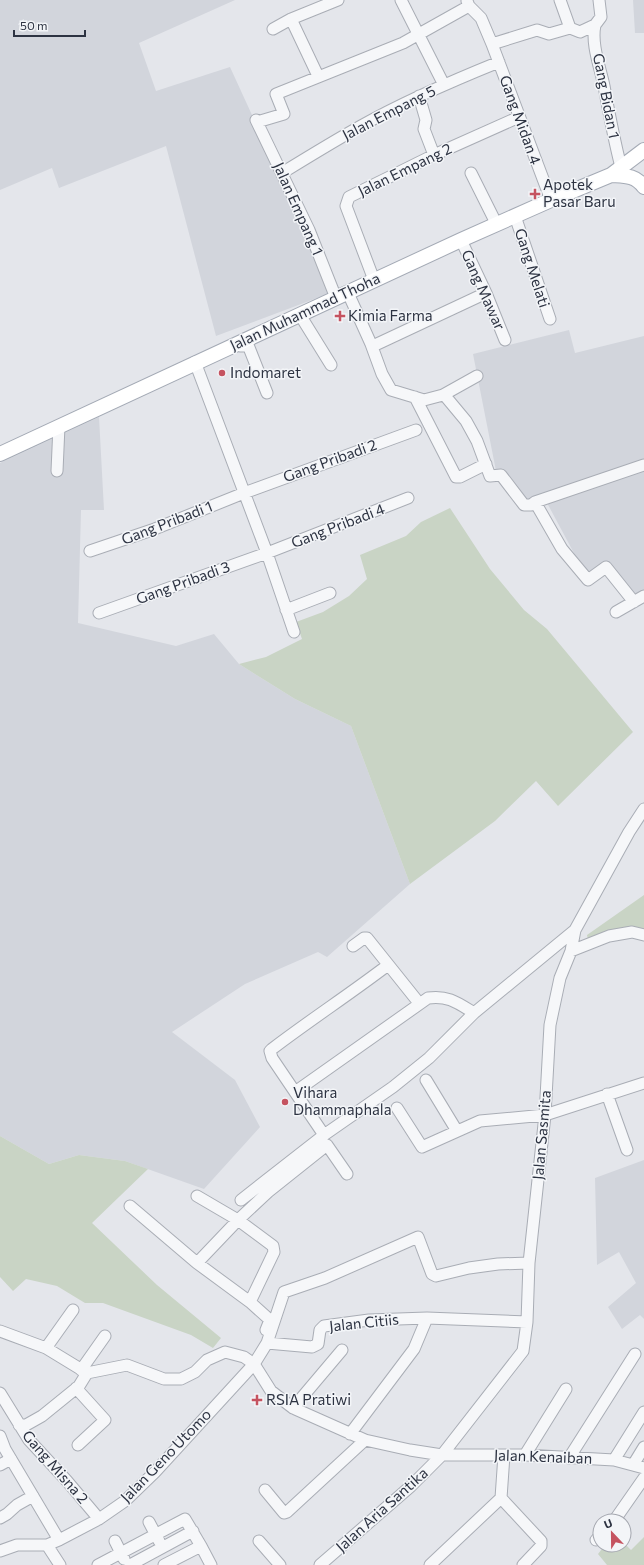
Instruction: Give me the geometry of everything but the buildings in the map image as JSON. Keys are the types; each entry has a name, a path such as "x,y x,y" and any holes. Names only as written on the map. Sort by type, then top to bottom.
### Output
{"main road":[{"name":"Jalan Muhammad Thoha","path":"0,454 461,240 616,171 644,150"},
{"name":"Jalan Muhammad Thoha","path":"616,171 633,177 640,181 644,187"}],"street":[{"path":"273,28 338,0"},
{"path":"401,0 444,85"},
{"path":"560,0 570,28"},
{"name":"Gang Bidan 1","path":"599,0 601,17 595,25 594,34 614,139 616,171"},
{"path":"291,19 318,76 403,42 468,3"},
{"name":"Gang Midan 4","path":"468,3 481,18 492,44 551,200"},
{"path":"492,44 537,30 548,34 570,28 580,32 595,25"},
{"name":"Jalan Empang 5","path":"282,173 361,126 419,96 499,62"},
{"name":"Jalan Empang 1","path":"318,76 276,94 284,114 257,121 342,295 371,344 382,374 391,390 415,397"},
{"path":"419,96 426,120 424,129 434,155"},
{"name":"Jalan Empang 2","path":"374,280 346,206 349,197 434,155 519,117"},
{"path":"471,173 497,225"},
{"name":"Gang Melati","path":"515,216 550,319"},
{"name":"Gang Mawar","path":"461,240 486,293 505,340"},
{"path":"371,344 375,345 486,293"},
{"path":"300,315 331,365"},
{"path":"238,344 240,346 248,345 267,393"},
{"path":"196,362 267,553 294,632"},
{"path":"415,397 424,400 443,395 477,376"},
{"path":"443,395 466,421 477,441 490,476 494,477 501,475 524,506 531,505 535,502 644,465"},
{"path":"415,397 456,477 460,477 486,464"},
{"path":"57,471 59,426"},
{"name":"Gang Pribadi 2","path":"244,493 416,430"},
{"name":"Gang Pribadi 1","path":"90,551 152,530 244,493"},
{"name":"Gang Pribadi 4","path":"267,553 408,498"},
{"path":"535,502 562,549 588,580 606,567 634,602"},
{"name":"Gang Pribadi 3","path":"98,614 267,553"},
{"path":"286,610 330,593"},
{"path":"616,612 644,596"},
{"name":"Jalan Sasmita","path":"442,1455 523,1351 527,1322 529,1263 545,1115 550,1025 560,978 573,941 629,832 644,809"},
{"path":"241,1200 269,1184 324,1139 429,1058 474,1013 573,941 632,932 644,935"},
{"path":"353,946 366,938 419,1003"},
{"path":"348,1174 272,1058 270,1051 388,964"},
{"path":"295,1092 428,998 439,996 453,1000 474,1013"},
{"path":"426,1080 457,1131"},
{"path":"397,1108 422,1147 480,1121 545,1115 644,1083"},
{"path":"607,1094 627,1150"},
{"path":"197,1263 238,1220 269,1184"},
{"path":"197,1196 238,1220 273,1246 275,1250 250,1302"},
{"path":"130,1206 197,1263 250,1302 272,1321"},
{"name":"Jalan Geno Utomo","path":"47,1545 99,1519 125,1501 155,1472 252,1363 268,1335 284,1292 325,1278 417,1237 420,1238 432,1274 436,1276 469,1268 498,1264 529,1263"},
{"path":"46,1348 73,1310"},
{"name":"Jalan Citiis","path":"268,1335 312,1347 318,1344 320,1330 324,1326 369,1320 427,1318 527,1322"},
{"name":"Jalan Citiis","path":"350,1434 414,1349 427,1318"},
{"path":"0,1331 46,1348 84,1371 127,1365 164,1378 181,1379 195,1372 207,1360 225,1352 244,1357 252,1363"},
{"path":"19,1425 26,1425 42,1416 83,1382 84,1371 105,1336"},
{"path":"293,1408 342,1350"},
{"path":"569,1458 635,1354"},
{"name":"Jalan Kenaiban","path":"252,1363 271,1391 293,1408 365,1440 410,1450 442,1455 525,1455 614,1460 644,1468"},
{"path":"76,1388 105,1420 78,1445"},
{"path":"525,1455 566,1389"},
{"name":"Gang Misna 2","path":"0,1393 29,1440 67,1481 99,1519"},
{"path":"614,1460 644,1412"},
{"path":"266,1490 280,1509 284,1513 287,1512 365,1440"},
{"path":"1,1442 59,1540"},
{"path":"633,1465 644,1447"},
{"name":"Jalan Aria Santika","path":"320,1565 412,1486 442,1455"},
{"path":"430,1565 501,1498 504,1455"},
{"path":"0,1465 11,1459"},
{"path":"620,1513 644,1478"},
{"path":"0,1518 17,1505 34,1496"},
{"path":"501,1498 541,1541 541,1546 523,1565"},
{"path":"98,1565 185,1519 211,1565"},
{"path":"149,1522 163,1547 169,1564 201,1546"},
{"path":"115,1540 129,1565 193,1531"},
{"path":"259,1541 280,1565"},
{"path":"0,1551 17,1545 47,1545 60,1565"}],"shaded area":[{"path":"0,0 235,0 139,43 156,91 230,67 333,292 216,336 166,146 59,188 52,168 0,190"},
{"path":"633,0 644,0 644,33 635,33"},
{"path":"569,330 575,353 644,336 644,595 634,601 609,565 588,578 570,560 575,555 546,501 523,509 497,476 473,354"},
{"path":"99,417 104,510 81,510 78,623 176,646 214,634 239,664 295,699 351,726 410,884 327,957 318,952 245,984 172,1032 235,1080 260,1127 204,1189 125,1161 79,1155 49,1164 0,1136 0,463"},
{"path":"644,1160 644,1319 640,1315 622,1329 608,1307 636,1283 619,1252 597,1265 595,1178"}],"green space":[{"path":"450,508 490,569 524,610 547,629 633,732 558,806 536,781 495,821 410,884 351,726 295,699 239,664 266,657 302,639 296,622 323,612 349,596 367,579 360,555 406,536 421,522"},
{"path":"644,895 644,937 634,934 589,945 587,935"},
{"path":"0,1136 49,1164 79,1155 125,1161 148,1169 92,1223 157,1285 221,1338 213,1348 191,1335 103,1303 85,1303 57,1286 26,1279 13,1291 0,1277"},
{"path":"644,1537 644,1565 607,1565 598,1554 632,1553 632,1549"}],"place":[{"name":"Apotek Pasar Baru","path":"535,194"},
{"name":"Kimia Farma","path":"340,316"},
{"name":"Indomaret","path":"222,373"},
{"name":"Vihara Dhammaphala","path":"285,1102"},
{"name":"RSIA Pratiwi","path":"257,1400"}]}
